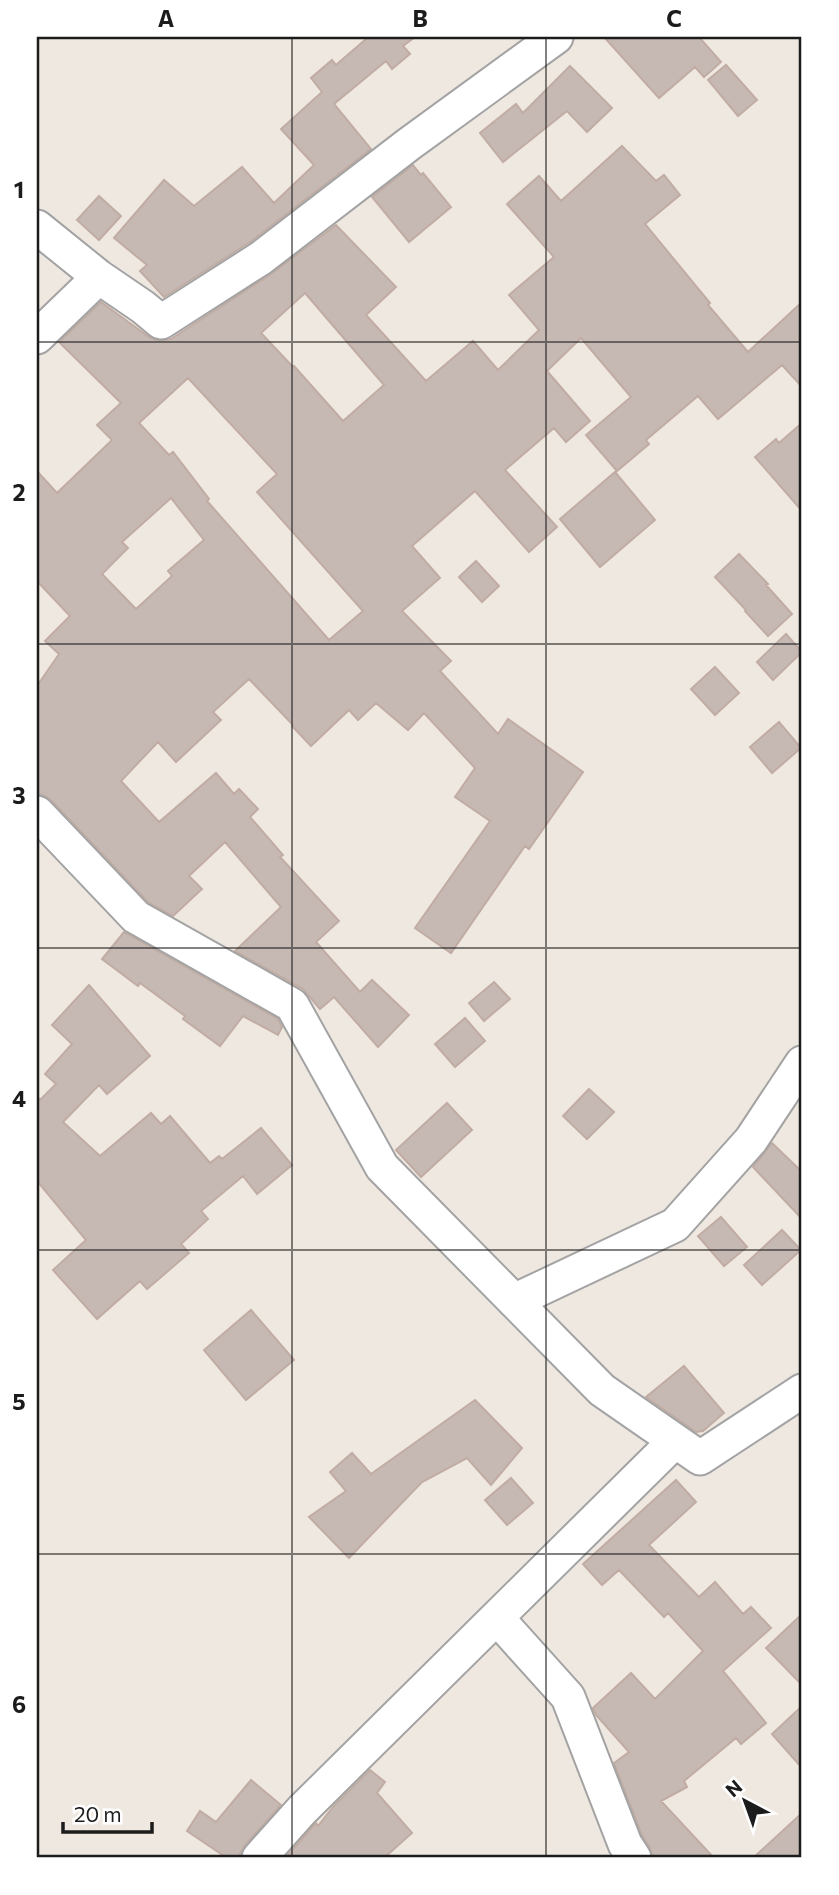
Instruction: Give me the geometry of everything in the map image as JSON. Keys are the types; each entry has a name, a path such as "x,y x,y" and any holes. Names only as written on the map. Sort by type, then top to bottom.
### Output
{"street":[{"path":"37,227 161,322 261,258 409,144 556,37"},
{"path":"37,337 99,277"},
{"path":"37,813 136,917 292,1006 382,1167 602,1390 700,1458 802,1391"},
{"path":"514,1301 676,1225 751,1140 802,1063"},
{"path":"259,1858 302,1810 675,1441"},
{"path":"496,1618 568,1697 625,1844 634,1858"}],"building":[{"path":"364,37 415,37 403,46 410,54 392,69 386,61 334,104 371,149 250,242 164,297 140,271 147,265 114,238 164,180 194,206 242,167 274,203 314,165 281,129 322,92 311,78 332,60 336,65 366,39"},
{"path":"604,37 699,37 721,62 704,77 695,67 659,98"},
{"path":"726,65 757,100 738,116 708,80"},
{"path":"570,66 612,108 587,132 567,111 503,162 480,133 516,104 523,113"},
{"path":"622,146 656,181 664,175 680,195 645,224 748,352 802,302 802,387 782,365 718,419 698,396 646,440 649,444 617,471 586,435 631,397 581,338 547,371 590,421 566,442 554,428 505,470 557,527 529,552 475,491 412,546 440,578 402,611 451,661 440,671 498,734 508,719 583,772 529,849 525,846 451,953 415,928 490,821 455,797 475,768 424,713 408,730 376,703 358,720 349,710 311,746 249,679 213,712 221,720 176,762 158,742 121,781 159,822 216,773 234,794 239,789 258,809 250,817 283,855 280,857 339,921 316,942 360,992 372,980 409,1015 378,1047 334,997 320,1009 303,989 235,951 281,907 225,842 189,876 202,889 173,916 148,902 51,800 37,794 37,686 59,654 45,641 70,616 37,581 37,471 57,493 112,440 97,425 121,403 59,342 101,302 149,337 159,341 171,339 271,274 336,225 396,287 366,315 426,381 473,341 498,370 539,330 509,295 554,257 507,204 539,176 561,201","holes":["305,293 384,385 343,421 261,333","188,378 277,474 257,492 363,611 329,640 207,501 209,499 173,452 169,455 139,423","171,498 204,540 168,571 172,576 136,609 102,574 128,548 122,542"]},
{"path":"413,165 451,207 409,242 372,197"},
{"path":"99,196 121,216 99,240 77,220"},
{"path":"802,423 802,511 755,457 776,439 779,443"},
{"path":"615,472 655,520 600,567 560,519"},
{"path":"739,554 792,614 768,636 715,577"},
{"path":"476,561 499,586 482,602 459,577"},
{"path":"786,634 802,652 773,680 757,662"},
{"path":"715,667 739,693 715,715 691,689"},
{"path":"779,722 801,748 772,773 750,747"},
{"path":"124,932 278,1019 282,1027 278,1035 243,1016 220,1046 183,1019 185,1016 102,959"},
{"path":"494,982 510,999 484,1021 469,1003"},
{"path":"89,985 150,1056 107,1094 99,1085 63,1122 100,1156 151,1113 161,1124 170,1116 210,1163 219,1156 222,1159 261,1128 292,1165 257,1194 243,1176 201,1211 208,1219 181,1244 189,1253 147,1289 140,1281 97,1319 53,1270 86,1240 37,1181 37,1097 40,1100 56,1084 45,1074 72,1044 52,1025"},
{"path":"465,1018 485,1041 455,1067 435,1044"},
{"path":"589,1089 614,1112 587,1139 563,1116"},
{"path":"447,1103 472,1130 421,1177 396,1150"},
{"path":"772,1143 802,1172 802,1219 753,1167"},
{"path":"721,1217 747,1247 724,1266 698,1236"},
{"path":"782,1230 801,1250 762,1285 744,1265"},
{"path":"251,1310 294,1360 246,1400 204,1350"},
{"path":"684,1366 724,1413 703,1431 696,1432 646,1397"},
{"path":"475,1400 522,1448 491,1485 467,1458 422,1482 349,1558 309,1517 346,1491 330,1472 352,1453 371,1474"},
{"path":"511,1478 533,1503 507,1525 485,1500"},
{"path":"676,1480 696,1502 649,1545 699,1597 715,1582 743,1614 751,1607 771,1628 723,1671 766,1723 741,1744 736,1738 684,1781 687,1787 661,1801 714,1858 653,1858 614,1763 629,1752 596,1715 593,1708 631,1673 655,1699 703,1651 668,1613 664,1617 619,1570 602,1585 583,1564"},
{"path":"802,1614 802,1685 766,1648"},
{"path":"802,1706 802,1768 772,1734"},
{"path":"370,1770 385,1782 377,1793 412,1833 384,1858 285,1858 316,1823 318,1826"},
{"path":"251,1780 281,1805 245,1845 240,1858 227,1858 187,1831 200,1811 216,1822"},
{"path":"802,1813 802,1858 753,1858"}]}
